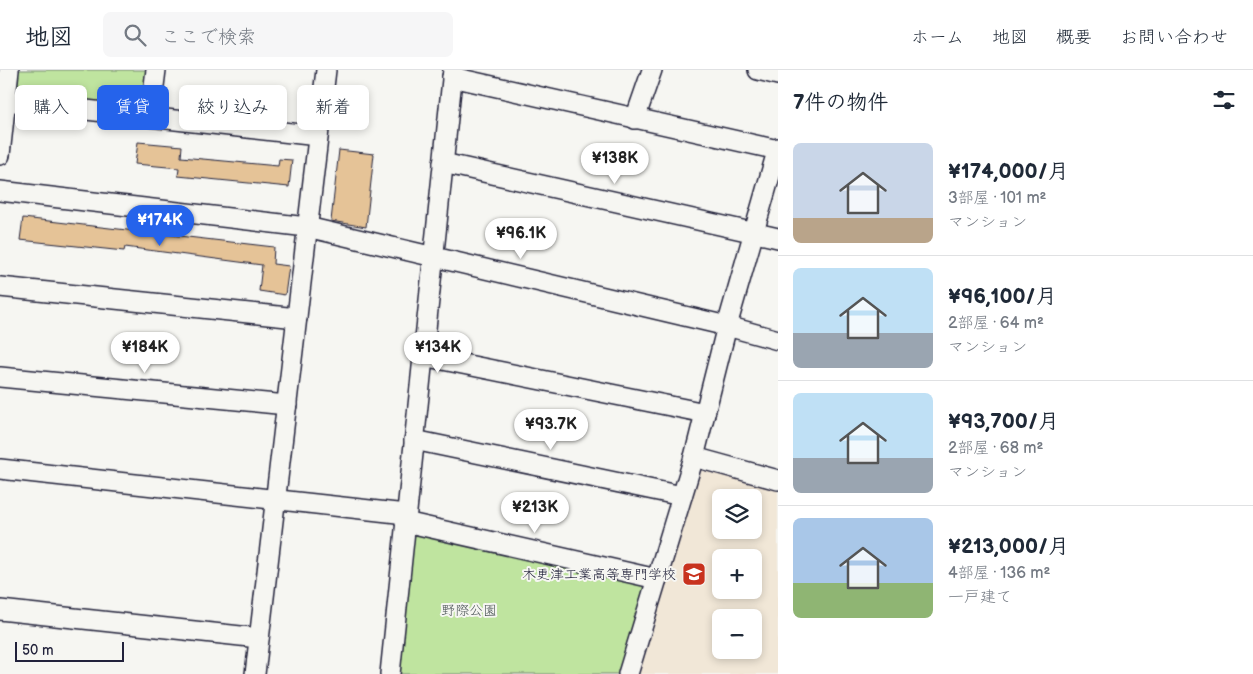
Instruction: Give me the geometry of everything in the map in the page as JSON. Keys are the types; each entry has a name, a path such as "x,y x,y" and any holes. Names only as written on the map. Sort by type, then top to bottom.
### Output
{"street":[{"path":"0,155 9,70"},
{"path":"154,85 156,70"},
{"path":"255,674 326,70"},
{"path":"635,119 652,70"},
{"path":"758,70 778,75"},
{"path":"390,674 452,73 635,119 778,149 728,326 694,457 628,674"},
{"path":"6,101 97,111"},
{"path":"169,119 318,136"},
{"path":"443,163 614,202 754,231 778,238"},
{"path":"0,191 307,227 728,326 778,340"},
{"path":"0,288 297,318"},
{"path":"423,356 705,413"},
{"path":"0,377 286,405"},
{"path":"414,440 682,496"},
{"path":"694,457 778,480"},
{"path":"0,469 275,500 406,518 657,579"},
{"path":"0,610 259,638"}],"shaded area":[{"name":"木更津工業高等専門学校","path":"699,467 778,488 778,674 637,674"}],"green space":[{"path":"18,70 149,70 146,85 97,85 97,103 87,102 87,85 16,85"},
{"name":"野際公園","path":"411,531 648,582 620,674 397,674"}],"building":[{"path":"138,142 182,146 181,157 278,166 279,159 292,160 289,187 178,176 179,168 135,164"},
{"path":"339,150 374,154 366,227 331,221"},
{"path":"23,218 274,247 273,264 289,266 285,295 259,291 262,265 125,247 124,251 20,240"}],"place":[{"name":"木更津工業高等専門学校","path":"694,574"}]}
